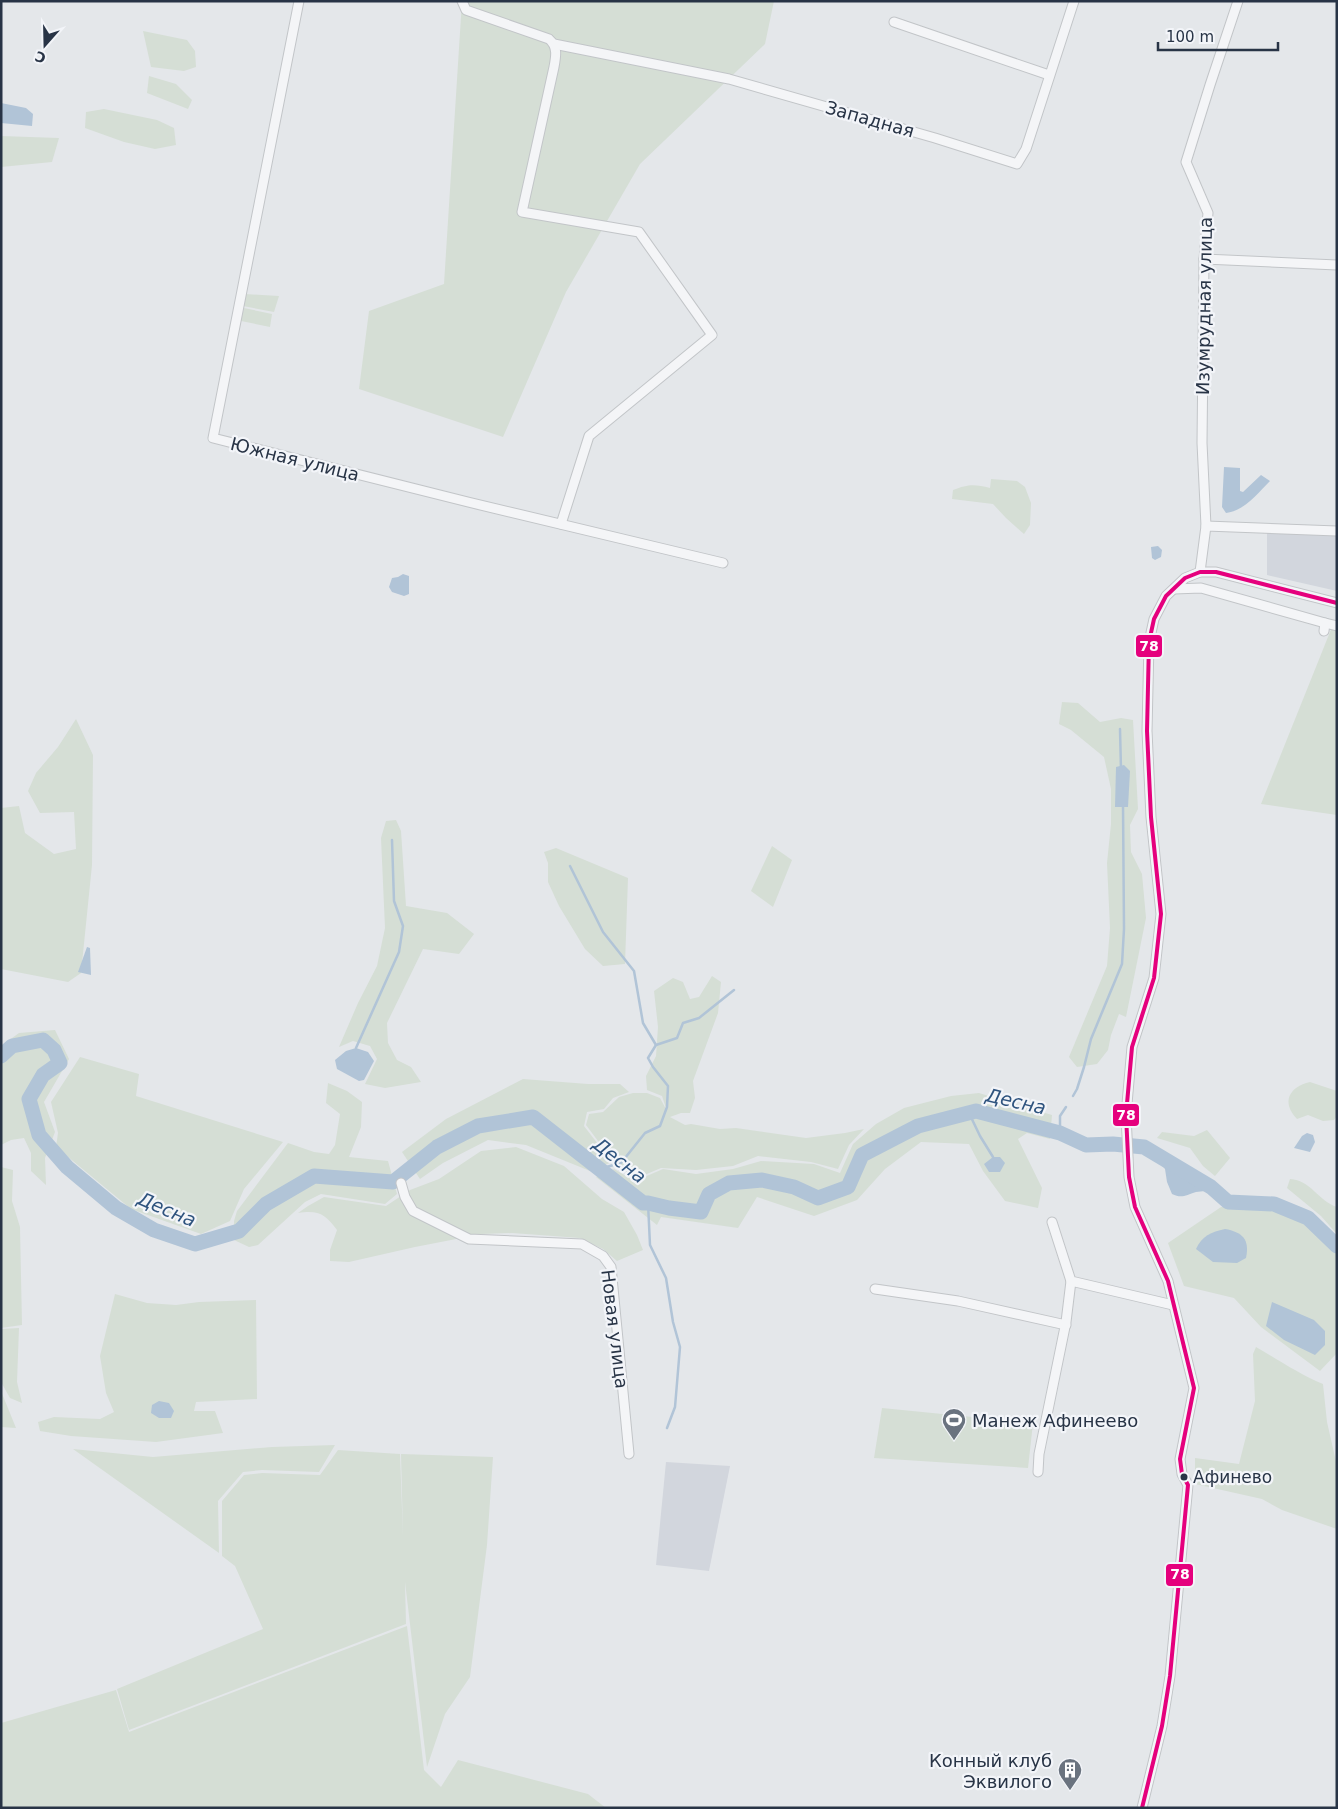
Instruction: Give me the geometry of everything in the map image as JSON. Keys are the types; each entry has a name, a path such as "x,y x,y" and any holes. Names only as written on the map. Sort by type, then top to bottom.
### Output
{"street":[{"name":"Южная улица","path":"299,1 213,438 723,563"},
{"path":"462,1 466,10 549,38 554,44 556,54 554,67 522,212 639,232 712,335 589,436 561,524"},
{"name":"Западная","path":"554,44 729,79 935,138 1017,164 1026,149 1074,1"},
{"name":"Изумрудная улица","path":"1200,572 1206,526 1202,443 1204,259 1208,213 1186,162 1238,1"},
{"path":"894,22 1049,75"},
{"path":"1204,259 1337,265"},
{"path":"1206,526 1337,531"},
{"path":"1142,1808 1162,1726 1170,1676 1188,1485 1182,1474 1180,1459 1194,1388 1168,1281 1135,1206 1129,1177 1126,1116 1132,1047 1154,978 1161,914 1151,817 1147,731 1149,642 1154,619 1166,596 1185,578 1200,572 1216,572 1337,603"},
{"path":"1174,589 1201,588 1324,627 1337,626"},
{"name":"Новая улица","path":"401,1183 405,1197 413,1211 469,1239 582,1244 603,1256 611,1267 629,1454"},
{"path":"1038,1472 1039,1454 1066,1326 1071,1281 1052,1222"},
{"path":"1071,1281 1174,1305"},
{"path":"874,1289 958,1301 1066,1326"}],"shaded area":[{"path":"462,1 774,1 765,44 640,164 566,292 503,437 359,389 369,311 444,284"},
{"path":"143,31 187,40 195,51 196,67 184,71 151,67"},
{"path":"149,76 176,84 192,100 188,109 147,93"},
{"path":"104,109 157,120 174,128 176,145 155,149 124,142 85,128 86,112"},
{"path":"1,136 59,138 52,162 1,167"},
{"path":"245,294 279,296 274,312 243,306"},
{"path":"244,308 272,314 270,327 241,321"},
{"path":"991,479 1017,481 1025,487 1031,503 1030,525 1024,534 993,504 952,499 953,490 963,487 976,485 990,488"},
{"path":"1267,533 1337,536 1337,591 1267,575"},
{"path":"1334,622 1337,622 1337,815 1261,804"},
{"path":"1062,702 1078,703 1100,722 1121,718 1133,720 1138,809 1130,825 1131,852 1142,874 1146,918 1126,1017 1119,1014 1111,1035 1108,1050 1097,1064 1077,1067 1069,1057 1107,966 1110,928 1107,863 1111,824 1111,789 1104,757 1071,730 1059,724"},
{"path":"76,719 93,755 92,865 81,973 68,982 1,969 1,808 19,806 25,833 54,854 76,849 74,812 40,813 28,791 36,773 58,747"},
{"path":"396,820 401,831 406,906 447,913 474,934 459,954 423,949 387,1023 388,1043 397,1060 411,1067 421,1082 385,1088 365,1084 377,1059 370,1046 353,1041 339,1047 377,966 385,928 381,838 386,821"},
{"path":"772,846 792,860 773,907 751,891"},
{"path":"556,848 628,878 625,964 603,966 585,949 559,906 548,882 548,863 544,852"},
{"path":"712,976 721,982 718,1013 693,1081 695,1098 690,1113 681,1113 670,1117 685,1125 691,1124 720,1129 736,1128 806,1138 864,1129 849,1145 838,1169 811,1162 758,1156 733,1166 696,1170 661,1168 635,1179 613,1161 586,1125 589,1114 603,1112 619,1097 633,1093 647,1093 660,1098 667,1111 662,1096 647,1090 646,1076 656,1056 658,1027 654,991 673,978 683,982 690,999 699,997"},
{"path":"55,1030 69,1059 44,1102 55,1132 45,1158 46,1185 31,1171 31,1153 24,1138 11,1140 1,1145 1,1046 19,1033"},
{"path":"80,1057 139,1074 136,1096 283,1142 244,1189 230,1221 201,1234 131,1209 56,1147 58,1133 51,1102"},
{"path":"523,1079 588,1084 620,1084 629,1092 613,1098 604,1109 587,1112 584,1126 612,1162 590,1171 526,1145 488,1140 443,1163 420,1179 402,1152 446,1119"},
{"path":"1310,1082 1337,1091 1337,1116 1334,1120 1323,1121 1308,1115 1297,1119 1292,1113 1289,1101 1292,1091"},
{"path":"328,1083 347,1091 362,1102 361,1127 349,1157 388,1161 397,1194 385,1204 321,1194 305,1202 258,1245 249,1247 234,1240 234,1221 237,1211 288,1143 314,1152 329,1154 335,1145 340,1114 326,1103"},
{"path":"979,1093 1052,1115 1050,1139 1027,1133 1018,1139 1042,1188 1038,1208 1005,1201 983,1171 969,1144 921,1142 885,1169 857,1200 814,1216 757,1197 738,1228 661,1217 657,1225 596,1177 614,1169 635,1181 663,1169 696,1174 733,1169 761,1161 814,1164 840,1173 853,1144 876,1124 904,1108 951,1096"},
{"path":"1207,1130 1230,1158 1215,1176 1203,1166 1190,1148 1157,1138 1162,1132 1194,1136"},
{"path":"516,1147 564,1166 602,1199 624,1212 643,1250 617,1261 603,1249 580,1238 512,1233 482,1234 349,1262 330,1261 330,1250 337,1230 321,1214 311,1212 298,1213 324,1197 386,1206 410,1190 439,1179 481,1151"},
{"path":"1,1167 13,1170 12,1201 20,1227 22,1325 1,1328"},
{"path":"1290,1179 1304,1183 1330,1204 1337,1207 1337,1234 1321,1216 1287,1188"},
{"path":"1221,1207 1275,1208 1307,1222 1337,1252 1337,1353 1320,1371 1261,1327 1234,1298 1184,1286 1168,1243"},
{"path":"115,1294 147,1303 176,1305 199,1302 256,1300 257,1399 196,1402 194,1411 215,1411 223,1433 156,1442 71,1436 40,1431 38,1422 54,1417 100,1419 114,1412 106,1393 100,1356"},
{"path":"19,1328 17,1382 22,1403 10,1398 1,1382 1,1329"},
{"path":"1256,1347 1323,1384 1327,1422 1337,1466 1337,1529 1282,1510 1262,1499 1195,1484 1195,1458 1239,1464 1255,1401 1253,1354"},
{"path":"1,1391 16,1428 1,1427"},
{"name":"Манеж Афинеево","path":"882,1408 1033,1423 1028,1468 874,1458"},
{"path":"335,1445 319,1472 262,1470 243,1472 218,1501 219,1553 73,1449 153,1457 272,1447"},
{"path":"338,1450 400,1454 403,1537 401,1454 493,1457 487,1545 470,1677 445,1714 427,1767 405,1582 406,1624 129,1730 117,1689 263,1629 235,1566 222,1556 222,1501 244,1475 262,1473 320,1475"},
{"path":"666,1462 730,1466 709,1571 656,1565"},
{"path":"407,1626 424,1770 441,1787 458,1760 588,1794 606,1808 1,1808 1,1723 116,1690 129,1732"}],"water":[{"path":"1,103 26,108 33,114 32,126 1,123"},
{"path":"1224,467 1240,468 1240,491 1243,492 1261,475 1270,481 1239,509 1226,513 1222,507"},
{"path":"1158,546 1162,550 1161,557 1155,560 1152,558 1151,547"},
{"path":"403,574 409,576 409,594 404,596 392,592 389,587 392,578"},
{"path":"1124,765 1130,771 1128,807 1115,807 1116,767"},
{"path":"87,947 90,948 91,975 78,972"},
{"path":"356,1048 368,1052 374,1061 364,1080 359,1081 337,1069 335,1060 346,1051"},
{"path":"1307,1133 1313,1135 1315,1142 1310,1152 1294,1148 1302,1136"},
{"path":"1150,1151 1213,1190 1181,1196 1172,1194 1167,1182 1165,1169"},
{"path":"993,1157 1000,1157 1005,1163 1000,1172 989,1172 984,1164"},
{"path":"1225,1229 1240,1234 1246,1241 1246,1258 1237,1263 1213,1262 1196,1249 1208,1235"},
{"path":"1272,1302 1314,1320 1325,1331 1325,1345 1315,1355 1284,1340 1266,1326"},
{"path":"159,1401 169,1403 174,1411 171,1418 159,1418 151,1413 152,1405"}],"waterway":[{"path":"1120,729 1121,770"},
{"path":"1073,1096 1084,1067 1091,1039 1122,964 1124,929 1123,805"},
{"path":"356,1048 399,952 403,926 394,901 392,840"},
{"path":"570,866 603,932 634,971 643,1023 656,1045"},
{"path":"599,1169 621,1163 645,1133 660,1126 667,1107 668,1086 648,1058 656,1045 677,1038 683,1023 699,1018 734,990"},
{"name":"Десна","path":"1,1056 12,1046 43,1040 54,1050 60,1063 43,1075 29,1099 39,1135 67,1167 116,1208 154,1230 195,1244 239,1231 266,1204 314,1176 393,1182 437,1147 478,1126 533,1117 643,1203 701,1212 709,1194 729,1183 762,1180 794,1187 818,1198 848,1187 862,1155 918,1126 976,1111 1060,1133 1086,1145 1113,1144 1144,1147 1211,1187 1228,1202 1274,1204 1308,1218 1337,1246"},
{"path":"1060,1133 1060,1116 1066,1107"},
{"path":"969,1113 993,1157"},
{"path":"648,1203 650,1245 666,1278 673,1322 680,1347 675,1407 667,1428"}],"transit line":[{"name":"78","path":"1142,1808 1162,1726 1170,1676 1188,1485 1182,1474 1180,1459 1194,1388 1168,1281 1135,1207 1129,1177 1126,1115 1132,1047 1154,978 1161,914 1151,817 1147,731 1149,642 1154,619 1166,596 1185,578 1200,572 1216,572 1337,603"}],"place":[{"name":"Манеж Афинеево","path":"954,1441"},
{"name":"Афинево","path":"1184,1477"},
{"name":"Конный клуб Эквилого","path":"1070,1791"}]}
